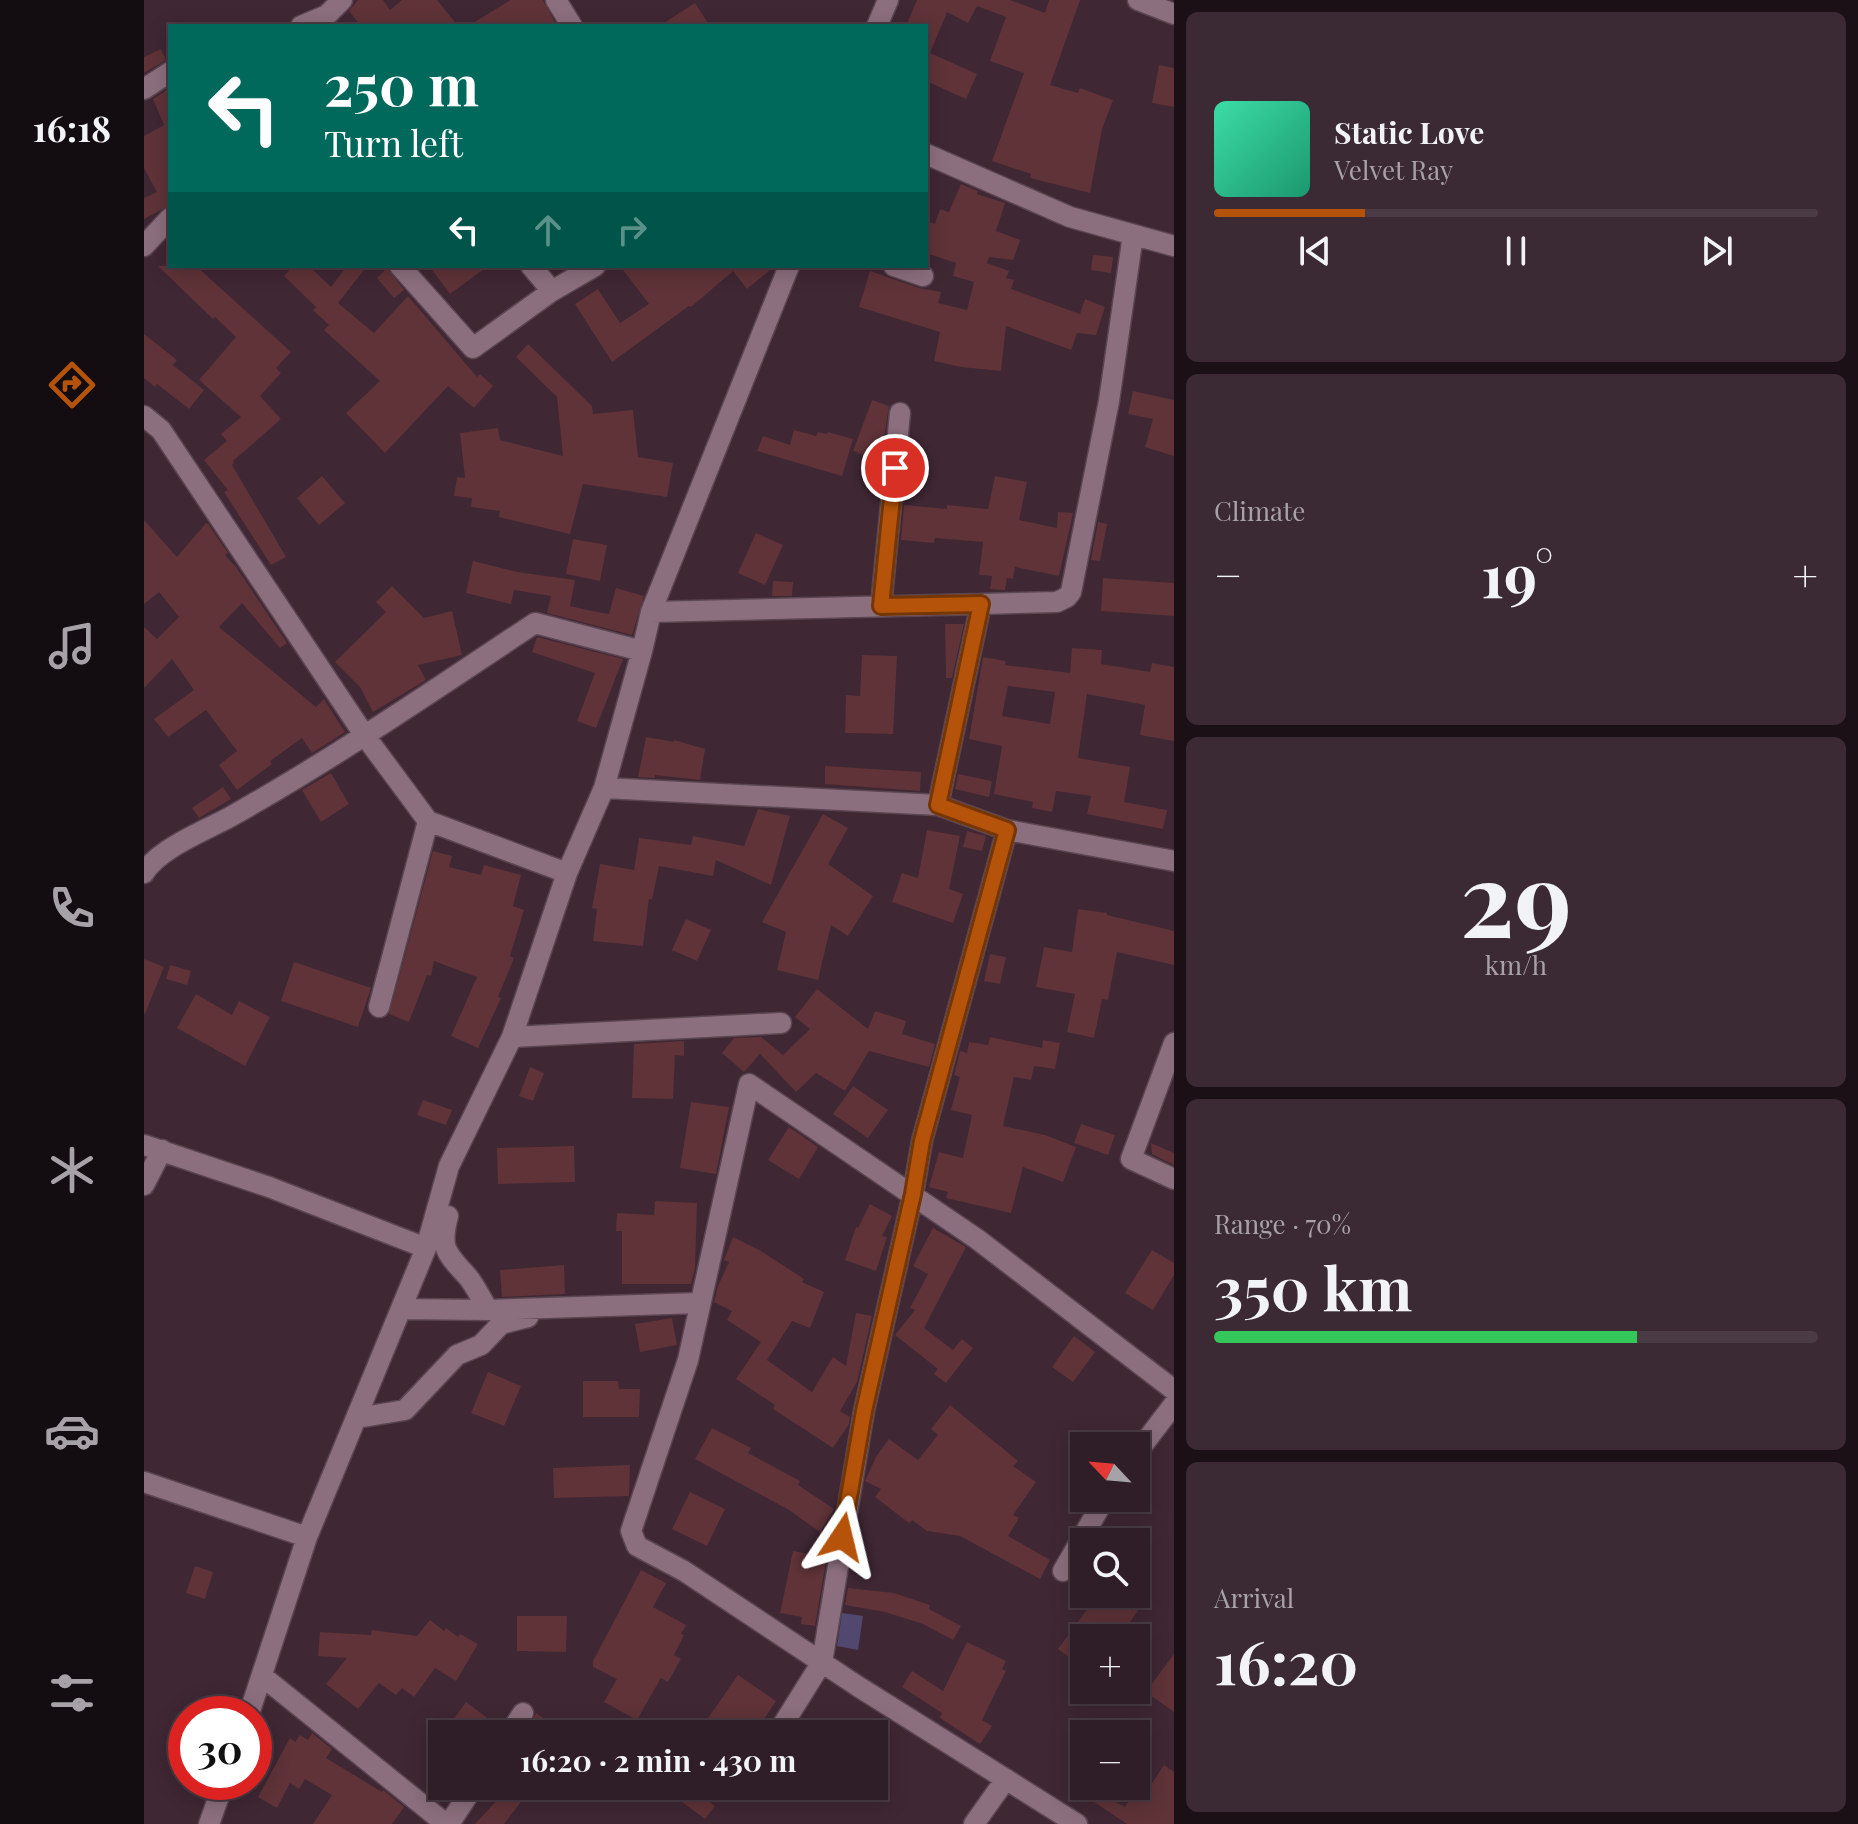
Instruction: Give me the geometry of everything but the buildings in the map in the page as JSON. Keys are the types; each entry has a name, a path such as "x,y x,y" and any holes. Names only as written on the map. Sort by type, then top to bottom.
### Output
{"street":[{"path":"330,20 342,0"},
{"path":"556,0 571,24"},
{"path":"878,24 888,0"},
{"path":"1138,0 1174,14"},
{"path":"144,89 168,73"},
{"path":"928,155 1070,217 1174,246"},
{"path":"144,246 168,220"},
{"path":"651,612 1057,602 1071,592 1109,401 1133,235"},
{"path":"402,268 473,348 552,291 592,268"},
{"path":"533,268 552,291"},
{"path":"255,1696 307,1537 426,1248 449,1166 512,1037 567,873 604,788 651,612 788,268"},
{"path":"900,268 923,276"},
{"path":"881,606 900,413"},
{"path":"144,416 161,430 365,736 428,821 567,873"},
{"path":"938,805 981,604"},
{"path":"144,873 148,866 182,842 365,736 535,623 642,651"},
{"path":"604,788 938,805 1007,830 1174,861"},
{"path":"379,1007 428,821"},
{"path":"786,1720 822,1662 864,1411 922,1141 1007,830"},
{"path":"512,1037 781,1023"},
{"path":"1174,1043 1131,1159 1174,1179"},
{"path":"1077,1824 684,1571 637,1546 631,1531 688,1360 749,1084 913,1194 1174,1390"},
{"path":"144,1185 153,1148 269,1187 426,1248"},
{"path":"449,1166 455,1179 442,1237 450,1261 469,1279 488,1310"},
{"path":"402,1309 488,1310 699,1303"},
{"path":"357,1418 405,1410 457,1355 481,1345 501,1324 559,1308"},
{"path":"1150,1436 1174,1404"},
{"path":"144,1482 307,1537"},
{"path":"1063,1571 1097,1512"},
{"path":"262,1676 447,1824 464,1800"},
{"path":"518,1720 523,1713"},
{"path":"974,1824 1006,1779"},
{"path":"209,1824 218,1800"}],"shaded area":[{"path":"842,1613 863,1616 858,1650 837,1646"}],"route":[{"path":"842,1537 864,1411 922,1141 1007,830 938,805 981,604 881,606 895,468"}]}
